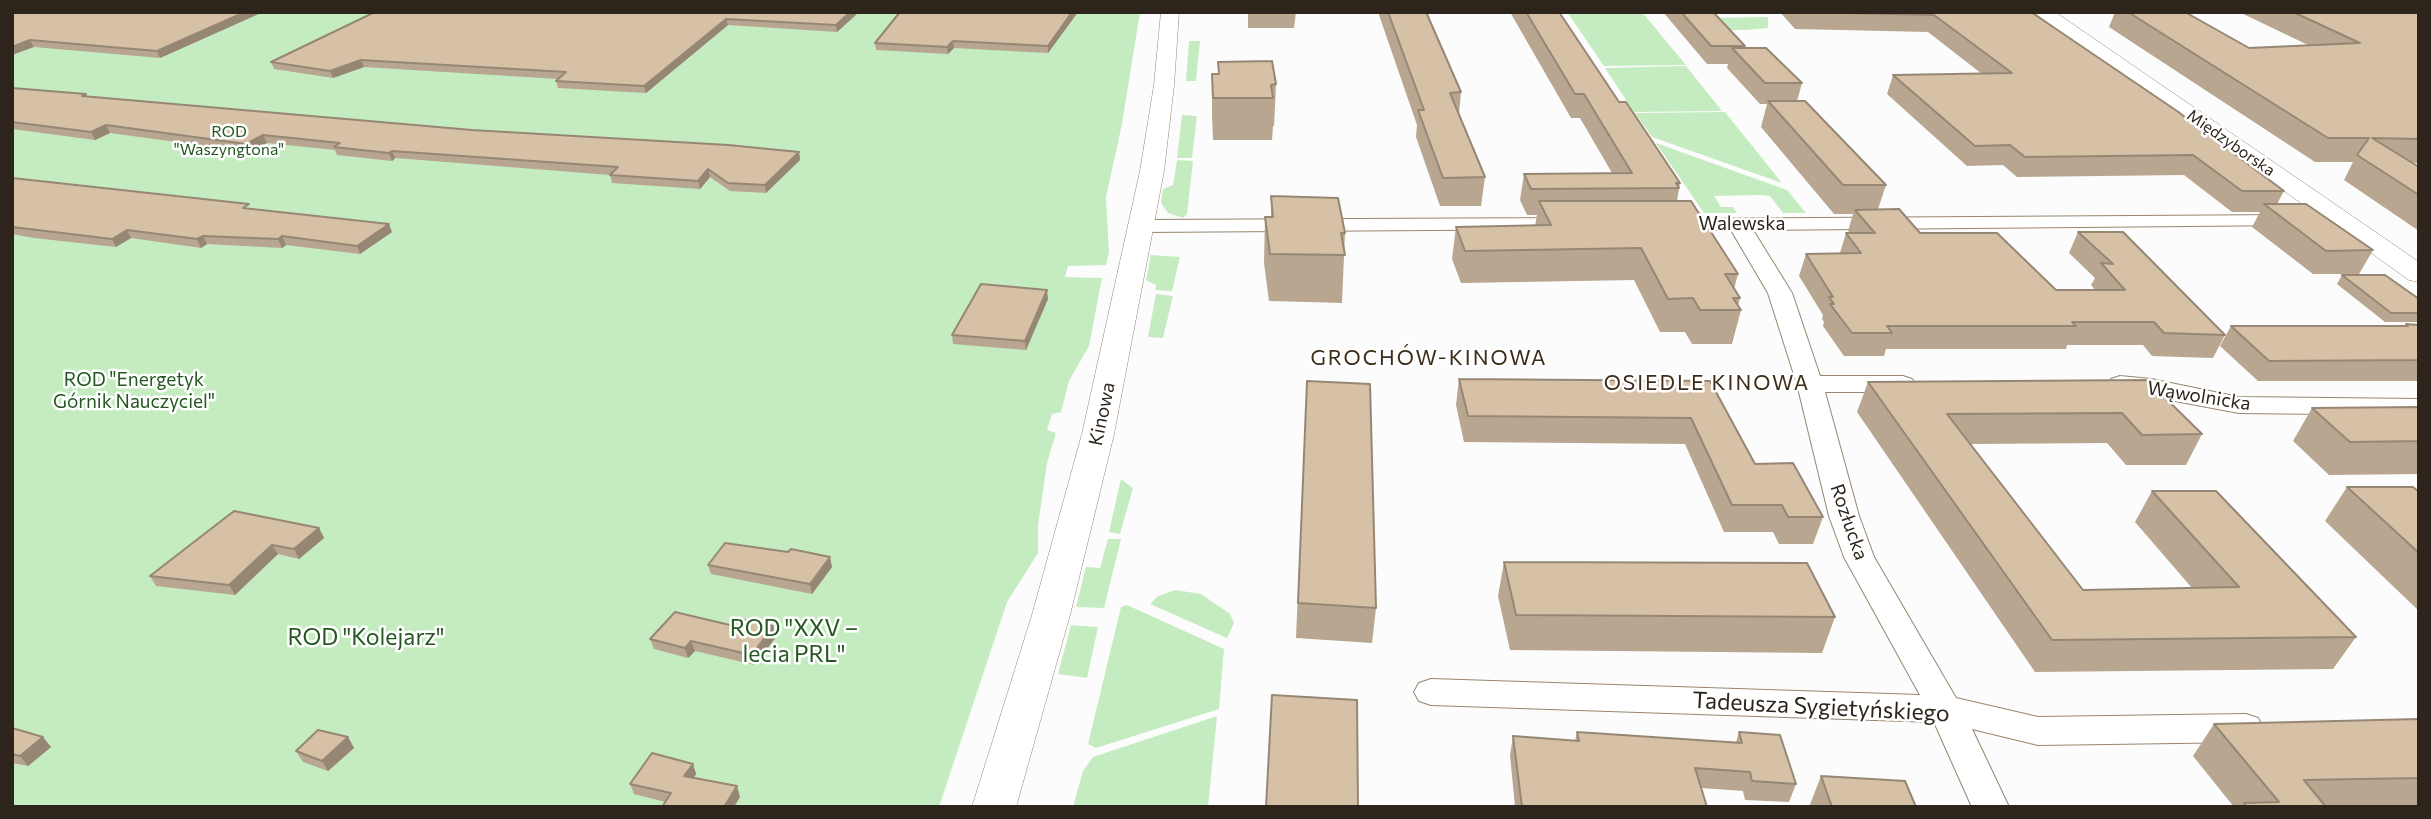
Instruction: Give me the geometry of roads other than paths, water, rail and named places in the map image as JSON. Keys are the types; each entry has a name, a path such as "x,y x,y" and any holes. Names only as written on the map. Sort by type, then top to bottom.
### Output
{"street":[{"name":"Kinowa","path":"994,807 1083,496 1142,226 1164,85 1170,12"},
{"name":"Międzyborska","path":"2042,12 2419,274"},
{"name":"Walewska","path":"1653,224 2341,220"},
{"path":"1142,226 1586,224"},
{"name":"Rozłucka","path":"1738,225 1780,293 1811,384 1844,516 1859,557 1945,709 1991,807"},
{"path":"1811,384 1925,384"},
{"name":"Wąwolnicka","path":"2089,384 2151,387 2239,405 2419,407"},
{"name":"Tadeusza Sygietyńskiego","path":"1431,692 1945,709 2038,731 2274,727"}],"district":[{"name":"GROCHÓW-KINOWA","path":"1429,358"},
{"name":"OSIEDLE KINOWA","path":"1707,383"}],"park label":[{"name":"ROD \"Waszyngtona\"","path":"229,141"},
{"name":"ROD \"Energetyk Górnik Nauczyciel\"","path":"134,391"},
{"name":"ROD \"Kolejarz\"","path":"366,637"},
{"name":"ROD \"XXV – lecia PRL\"","path":"794,641"}]}
